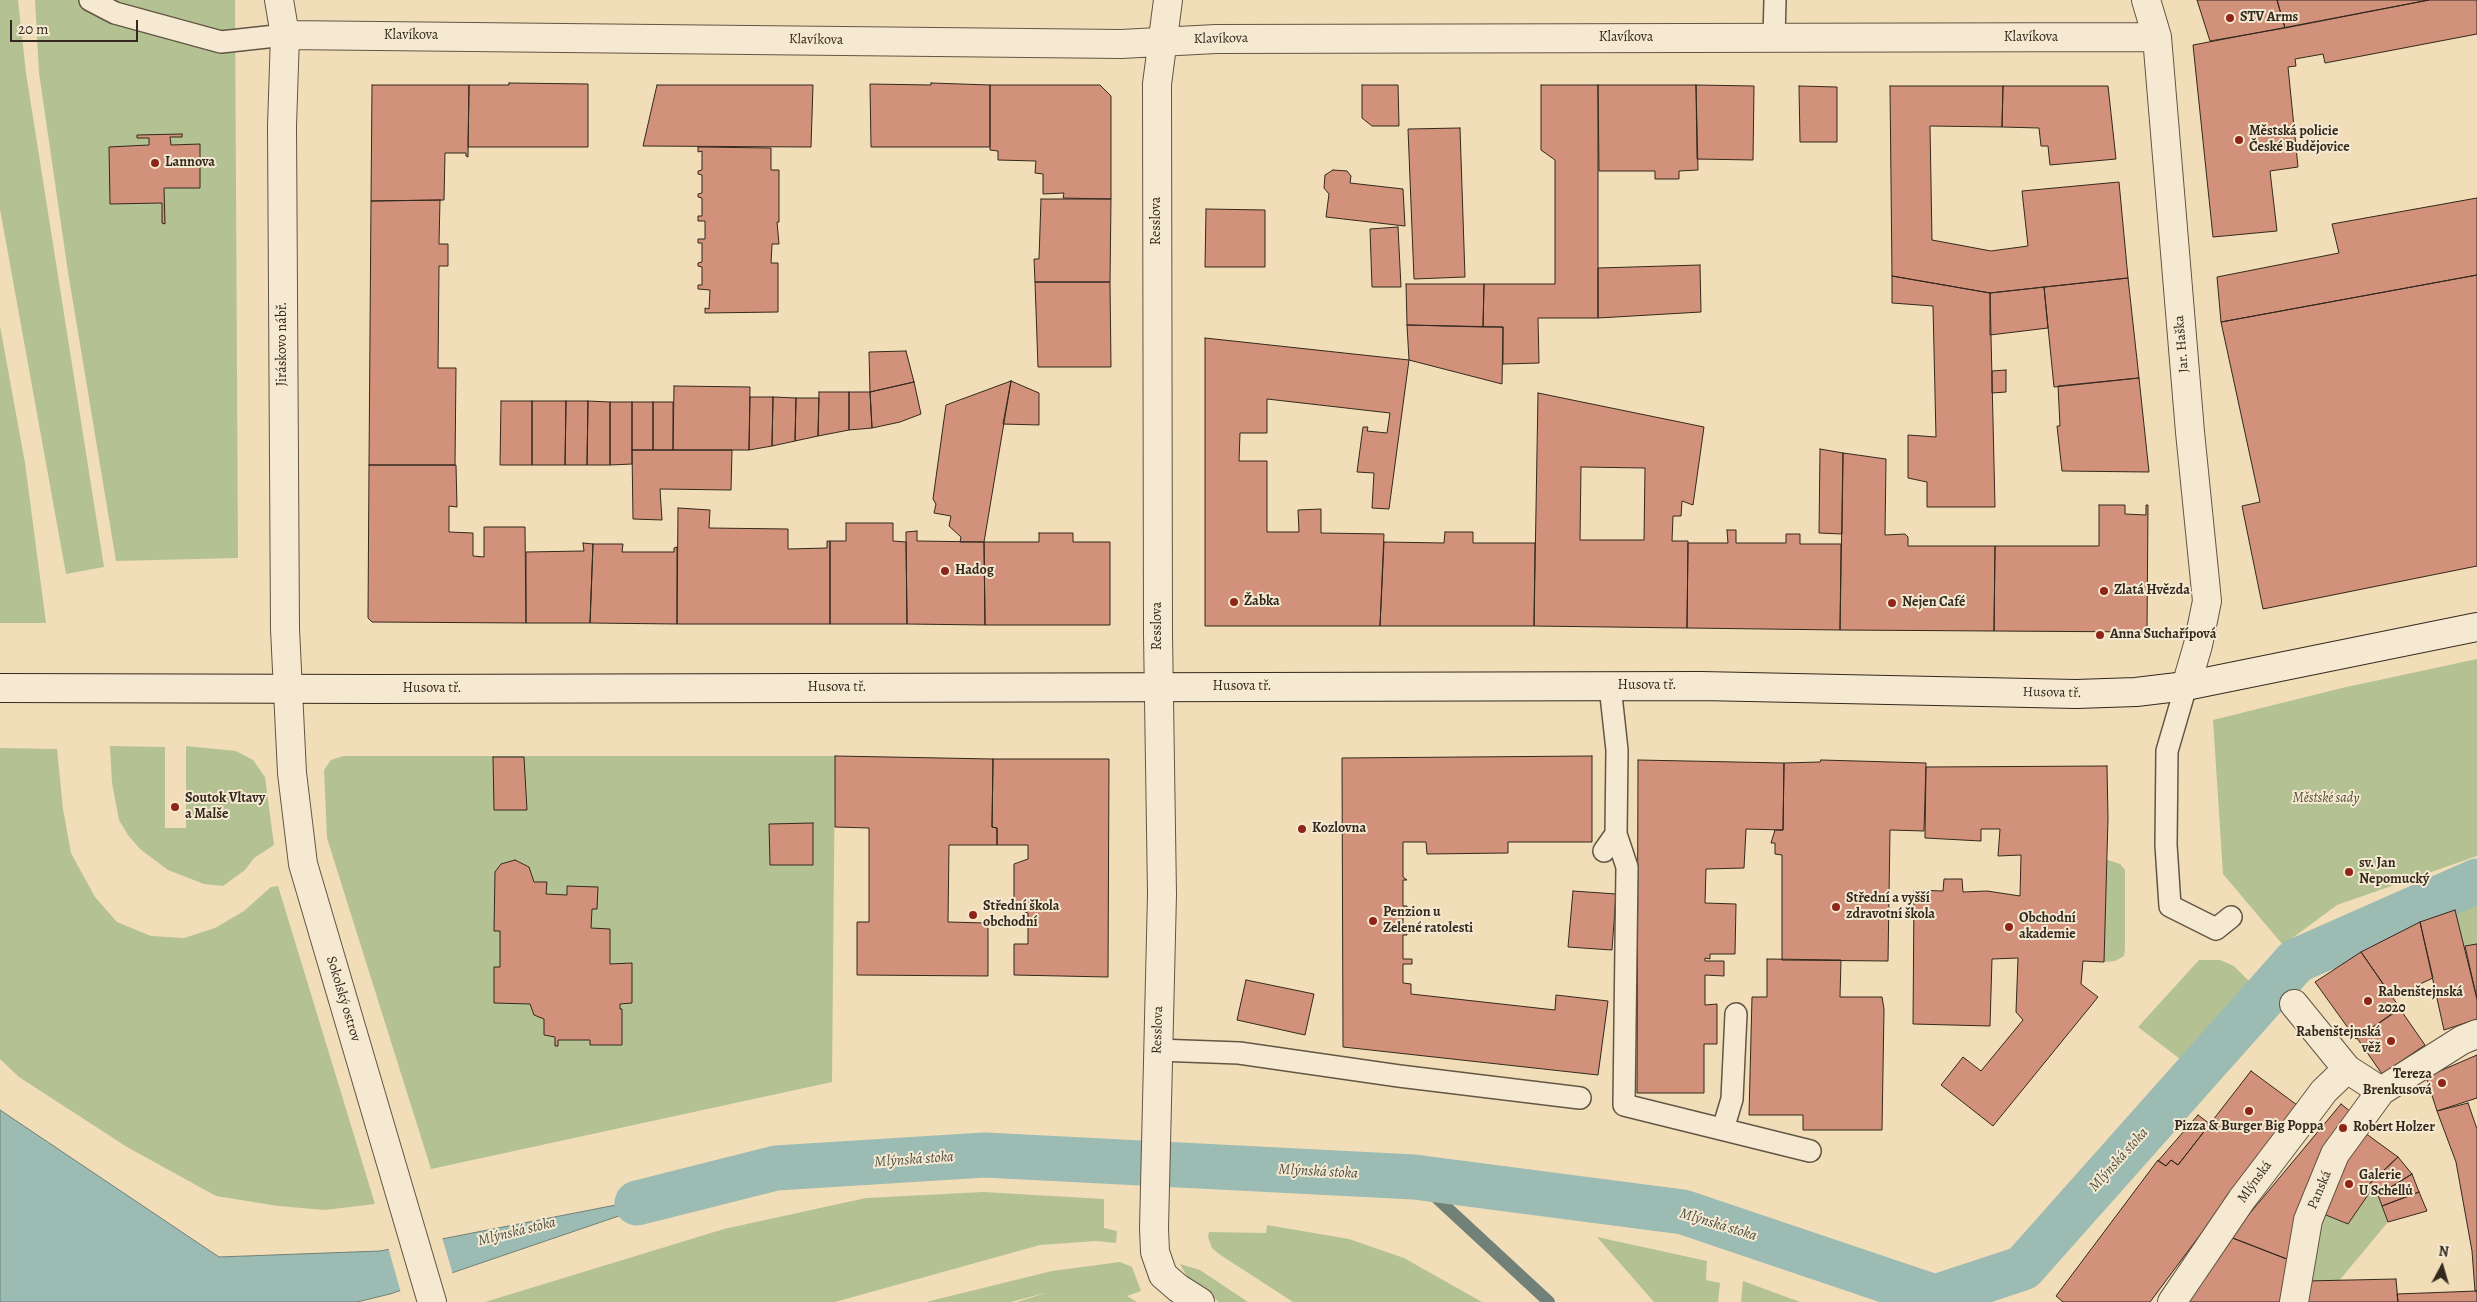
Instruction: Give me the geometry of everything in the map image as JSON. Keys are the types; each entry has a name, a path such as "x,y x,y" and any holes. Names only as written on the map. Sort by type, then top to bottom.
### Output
{"street":[{"name":"Jiráskovo nábř.","path":"279,0 285,36 282,126 285,629 288,689"},
{"name":"Resslova","path":"1168,0 1157,84 1159,686 1162,894 1156,1088 1154,1240 1164,1275 1178,1288 1200,1302"},
{"name":"Jar. Haška","path":"2146,0 2157,37 2192,450 2207,601 2198,645 2186,686"},
{"name":"Klavíkova","path":"285,36 1121,44 1216,39 2157,37"},
{"name":"Husova tř.","path":"0,688 1701,686 2076,694 2136,692 2186,686 2477,627"},
{"name":"Sokolský ostrov","path":"288,689 292,774 303,864 432,1302"},
{"path":"2294,1004 2307,1023 2347,1069 2381,1091"},
{"name":"Panská","path":"2294,1302 2308,1220 2335,1154 2381,1091 2462,1040 2477,1034"},
{"name":"Mlýnská","path":"2172,1302 2242,1199 2318,1099 2347,1069"}],"lane":[{"path":"90,0 115,13 221,42 285,36"},
{"path":"1774,38 1775,0"},
{"path":"1610,686 1617,750 1616,834 1627,867 1624,1105 1810,1151"},
{"path":"2186,686 2167,751 2166,845 2170,906 2216,929 2231,917"},
{"path":"1604,852 1616,834"},
{"path":"1723,1129 1732,1099 1736,1014"},
{"path":"1157,1050 1239,1053 1399,1076 1580,1098"}],"green space":[{"path":"0,0 18,0 26,73 104,567 66,574 0,209"},
{"path":"35,0 235,0 238,558 116,561 68,272 39,73"},
{"path":"0,326 25,463 46,623 0,623"},
{"name":"Městské sady","path":"2477,659 2477,856 2337,905 2283,945 2223,874 2213,720 2342,688"},
{"path":"110,746 165,747 165,828 186,828 186,746 236,751 253,760 265,777 274,845 254,858 245,870 223,886 204,884 168,870 140,849 128,835 119,820 112,783"},
{"path":"0,748 57,749 63,809 71,853 95,897 117,922 151,936 184,938 215,928 244,911 271,887 278,886 375,1204 325,1210 278,1206 216,1196 127,1147 19,1077 0,1059"},
{"path":"343,756 835,756 832,1082 431,1169 327,838 324,770 331,760"},
{"path":"2105,859 2120,864 2125,870 2125,949 2124,956 2115,961 2104,962"},
{"path":"2477,902 2477,944 2464,947 2455,910"},
{"path":"2199,960 2220,960 2234,966 2249,981 2184,1062 2138,1027"},
{"path":"2371,1190 2378,1194 2388,1222 2338,1282 2306,1281 2321,1213 2348,1224"},
{"path":"983,1192 1104,1199 1104,1228 1117,1231 1116,1243 1096,1241 1040,1245 835,1302 485,1302 724,1229 866,1198"},
{"path":"1267,1225 1349,1239 1404,1258 1482,1302 1293,1302 1219,1254 1212,1248 1208,1237 1209,1232 1266,1233"},
{"path":"1597,1237 1707,1261 1706,1280 1720,1283 1718,1302 1654,1302"},
{"path":"1120,1262 1132,1267 1141,1291 1127,1296 1137,1302 1017,1302 1049,1292 1011,1302 926,1302 1052,1271"},
{"path":"1180,1264 1200,1270 1248,1302 1219,1302 1189,1280"},
{"path":"1743,1281 1800,1302 1741,1302"}],"water":[{"path":"0,1110 219,1257 380,1251 698,1189 390,1294 357,1302 0,1302"}],"pier":[{"path":"442,1237 453,1275 401,1293 388,1247"}],"building":[{"path":"2197,0 2277,0 2285,28 2210,41"},
{"path":"2277,0 2429,0 2285,28"},
{"path":"2429,0 2477,0 2477,34 2325,63 2323,54 2295,59 2296,66 2288,67 2298,167 2270,171 2277,231 2213,237 2193,45"},
{"path":"509,83 588,84 588,147 468,147 469,85 509,85"},
{"path":"931,83 990,85 990,147 871,147 870,84 931,85"},
{"path":"372,85 469,85 468,157 466,153 445,153 444,200 371,201"},
{"path":"657,85 813,85 811,147 643,146"},
{"path":"990,85 1100,85 1111,96 1111,199 1063,198 1064,193 1043,194 1043,174 1035,173 1036,161 998,160 998,151 990,150"},
{"path":"1362,85 1398,85 1399,126 1372,126 1362,118"},
{"path":"1541,85 1598,85 1598,318 1538,318 1539,363 1503,364 1503,327 1483,327 1484,284 1555,284 1555,160 1541,150"},
{"path":"1598,85 1696,85 1698,170 1679,171 1679,179 1655,179 1655,171 1599,171"},
{"path":"1696,85 1754,86 1753,160 1697,159"},
{"path":"1799,86 1837,87 1837,142 1800,142"},
{"path":"1890,86 2003,86 2002,127 1930,126 1932,240 1991,251 2028,246 2022,191 2119,182 2128,278 1990,293 1892,276"},
{"path":"2003,86 2108,86 2116,159 2050,165 2048,146 2041,146 2039,128 2002,127"},
{"path":"1460,128 1465,277 1414,279 1408,129"},
{"name":"Lannova","path":"182,134 182,137 170,137 171,145 200,144 200,188 164,188 165,224 162,223 162,203 110,204 109,147 149,145 149,138 137,138 137,135"},
{"path":"698,147 771,148 771,170 779,170 779,222 777,222 779,244 772,244 771,263 778,263 778,312 705,313 705,308 709,309 710,290 698,289 698,285 702,285 702,267 698,266 698,263 702,262 702,243 698,243 698,239 705,239 705,221 698,221 698,216 702,216 702,198 698,197 698,194 702,193 702,175 698,174 698,171 702,170 702,151 698,152"},
{"path":"1333,170 1347,171 1351,176 1350,183 1403,189 1405,226 1326,217 1329,194 1324,188 1325,175"},
{"path":"2477,198 2477,275 2221,322 2217,277 2339,253 2332,224"},
{"path":"1041,199 1111,199 1110,282 1035,282 1034,259 1039,259"},
{"path":"440,200 439,244 448,244 448,266 439,266 438,368 456,368 455,465 369,465 371,201"},
{"path":"1206,209 1265,210 1265,267 1205,267"},
{"path":"1398,227 1401,287 1372,287 1370,229"},
{"path":"1700,265 1701,312 1598,318 1598,268"},
{"path":"2477,275 2477,566 2263,609 2242,506 2260,502 2221,322"},
{"path":"1892,276 1990,293 1995,507 1927,507 1927,482 1908,478 1908,435 1936,437 1933,306 1892,303"},
{"path":"2128,278 2139,378 2054,387 2044,287"},
{"path":"1035,282 1110,282 1111,367 1038,367"},
{"path":"1406,284 1484,284 1483,327 1407,325"},
{"path":"2044,287 2048,328 1990,335 1990,293"},
{"path":"1407,325 1503,327 1502,384 1409,360"},
{"path":"1205,338 1409,360 1389,509 1372,508 1374,473 1357,472 1363,427 1368,427 1367,431 1387,433 1390,413 1267,399 1267,433 1240,433 1239,461 1267,461 1267,532 1299,532 1298,510 1321,509 1321,533 1384,534 1380,626 1205,626"},
{"path":"906,351 914,382 870,392 869,352"},
{"path":"2006,370 2006,392 1992,393 1992,371"},
{"path":"2139,378 2149,472 2062,471 2057,426 2060,426 2058,386"},
{"path":"1011,381 984,542 960,542 961,537 949,526 951,516 934,513 936,504 933,499 946,405"},
{"path":"1011,381 1039,393 1039,425 1003,424"},
{"path":"914,382 921,414 900,422 872,428 870,392"},
{"path":"674,386 750,387 749,450 673,450"},
{"path":"819,392 849,392 849,430 818,436"},
{"path":"849,392 870,392 872,428 849,430"},
{"path":"1538,393 1704,427 1693,505 1682,501 1681,516 1673,516 1672,541 1688,541 1687,628 1534,626","holes":["1581,467 1645,468 1644,540 1580,540"]},
{"path":"750,397 773,397 772,446 749,450"},
{"path":"773,397 796,398 795,441 772,446"},
{"path":"796,398 819,398 818,436 795,441"},
{"path":"501,401 532,401 532,465 500,465"},
{"path":"532,401 566,401 565,465 532,465"},
{"path":"566,401 588,401 587,465 565,465"},
{"path":"588,401 610,402 610,465 587,465"},
{"path":"610,402 632,402 632,464 610,465"},
{"path":"632,402 653,402 653,450 632,450"},
{"path":"653,402 673,402 673,450 653,450"},
{"path":"1820,449 1843,453 1842,534 1819,533"},
{"path":"632,450 732,450 731,490 660,489 662,520 633,519"},
{"path":"1843,453 1886,459 1885,535 1905,534 1908,537 1908,546 1995,546 1994,631 1840,630"},
{"path":"369,465 456,465 457,507 449,506 449,532 473,533 473,556 484,557 484,527 525,527 526,623 372,622 368,618"},
{"path":"2099,505 2125,505 2125,514 2146,515 2146,505 2148,505 2147,632 1994,631 1995,546 2099,546"},
{"path":"678,508 710,510 709,528 788,529 788,549 827,548 827,541 830,541 830,624 677,624"},
{"path":"846,523 893,523 893,541 906,542 907,624 830,624 830,541 846,541"},
{"path":"1727,530 1736,530 1736,543 1786,543 1786,534 1800,534 1800,544 1841,544 1840,630 1687,628 1688,543 1728,543"},
{"path":"917,531 917,541 984,542 985,625 907,624 906,532"},
{"path":"1445,532 1473,532 1473,543 1535,543 1534,626 1380,626 1384,542 1444,543"},
{"path":"1039,533 1073,533 1073,542 1110,542 1110,625 985,625 984,542 1039,542"},
{"path":"583,543 593,544 590,623 526,623 526,552 584,551"},
{"path":"593,544 623,544 622,552 674,552 674,548 677,547 677,624 590,623"},
{"path":"835,756 993,759 992,827 997,828 997,845 949,845 948,922 986,923 988,929 988,976 857,975 857,922 869,922 869,828 835,827"},
{"name":"Penzion u Zelené ratolesti","path":"1592,756 1592,842 1508,842 1508,853 1427,854 1426,842 1403,842 1403,877 1407,880 1403,880 1403,906 1407,906 1407,908 1403,908 1403,933 1407,933 1407,935 1403,935 1403,959 1412,959 1412,964 1403,964 1403,983 1411,984 1411,994 1555,1010 1556,995 1608,1001 1598,1075 1343,1047 1342,758"},
{"path":"493,757 524,757 527,810 494,810"},
{"path":"993,759 1109,759 1108,977 1014,975 1014,944 1028,944 1028,913 1014,908 1014,864 1028,859 1028,845 997,845 997,828 992,827"},
{"path":"1638,760 1784,763 1783,830 1746,829 1744,868 1706,869 1705,903 1736,904 1735,954 1710,954 1710,959 1705,958 1705,961 1724,961 1724,976 1705,975 1705,1005 1717,1004 1717,1044 1704,1044 1704,1093 1637,1093"},
{"name":"Střední a vyšší zdravotní škola","path":"1821,760 1926,763 1924,831 1890,830 1888,961 1782,960 1782,855 1775,854 1775,843 1771,843 1775,830 1783,830 1784,763 1820,762"},
{"name":"Obchodní akademie","path":"2107,766 2108,818 2104,962 2083,961 2081,984 2098,997 1993,1126 1941,1085 1963,1057 1981,1071 2023,1020 2016,1012 2018,958 1992,959 1990,1026 1913,1024 1914,890 1943,891 1944,879 1962,879 1963,892 1987,891 2020,896 2021,855 1998,856 2000,829 1981,829 1981,841 1925,838 1926,767"},
{"path":"813,823 813,865 770,865 769,824"},
{"path":"515,860 529,867 534,882 547,882 546,894 567,895 567,886 598,887 597,909 592,909 591,928 610,929 610,964 632,963 632,1003 620,1004 620,1009 622,1009 622,1045 590,1045 590,1040 558,1040 558,1046 555,1046 555,1037 544,1035 544,1019 534,1015 530,1004 494,1003 494,967 500,967 500,931 494,931 495,872 501,864"},
{"path":"1573,891 1616,894 1612,950 1568,947"},
{"path":"2455,910 2477,999 2477,1019 2444,1030 2420,922"},
{"path":"2420,922 2433,978 2392,997 2361,952"},
{"path":"2477,944 2477,999 2465,946"},
{"path":"2361,952 2400,1008 2356,1039 2315,982"},
{"path":"1767,959 1841,960 1840,997 1882,997 1884,1009 1882,1130 1803,1130 1803,1115 1749,1115 1752,997 1767,997"},
{"path":"1246,980 1314,994 1305,1035 1237,1020"},
{"name":"Rabenštejnská věž","path":"2400,1009 2425,1045 2382,1074 2357,1038"},
{"path":"2477,1055 2477,1098 2437,1111 2426,1077"},
{"path":"2251,1071 2297,1105 2150,1302 2063,1302 2056,1296 2158,1160 2166,1166 2171,1160 2178,1165"},
{"path":"2468,1103 2477,1129 2477,1291 2475,1291 2472,1251 2456,1162 2437,1111"},
{"path":"2341,1104 2351,1112 2292,1261 2230,1237"},
{"path":"2198,1115 2210,1124 2178,1165 2171,1160 2166,1166 2158,1161"},
{"path":"2365,1133 2398,1157 2368,1185 2372,1189 2348,1224 2321,1213 2325,1194"},
{"path":"2398,1157 2412,1174 2378,1195 2368,1185"},
{"path":"2412,1174 2419,1192 2382,1206 2378,1195"},
{"path":"2419,1192 2427,1211 2388,1222 2382,1206"},
{"path":"2230,1237 2292,1261 2282,1302 2187,1302"},
{"path":"2396,1279 2398,1302 2304,1302 2306,1281"},
{"path":"2477,1291 2477,1302 2398,1302 2397,1294"}],"waterway":[{"name":"Mlýnská stoka","path":"637,1203 776,1168 985,1155 1414,1177 1683,1212 1935,1297 2023,1268 2296,961 2477,881"},
{"path":"1414,1177 1549,1302"}],"place":[{"name":"STV Arms","path":"2230,18"},
{"name":"Městská policie České Budějovice","path":"2239,140"},
{"name":"Lannova","path":"155,163"},
{"name":"Hadog","path":"945,571"},
{"name":"Zlatá Hvězda","path":"2104,591"},
{"name":"Žabka","path":"1234,602"},
{"name":"Nejen Café","path":"1892,603"},
{"name":"Anna Suchařípová","path":"2100,635"},
{"name":"Soutok Vltavy a Malše","path":"175,807"},
{"name":"Kozlovna","path":"1302,829"},
{"name":"sv. Jan Nepomucký","path":"2349,872"},
{"name":"Střední a vyšší zdravotní škola","path":"1836,907"},
{"name":"Střední škola obchodní","path":"973,915"},
{"name":"Penzion u Zelené ratolesti","path":"1373,921"},
{"name":"Obchodní akademie","path":"2009,927"},
{"name":"Rabenštejnská 2020","path":"2368,1001"},
{"name":"Rabenštejnská věž","path":"2391,1041"},
{"name":"Tereza Brenkusová","path":"2442,1083"},
{"name":"Pizza & Burger Big Poppa","path":"2249,1111"},
{"name":"Robert Holzer","path":"2343,1128"},
{"name":"Galerie U Schellů","path":"2349,1184"}]}
